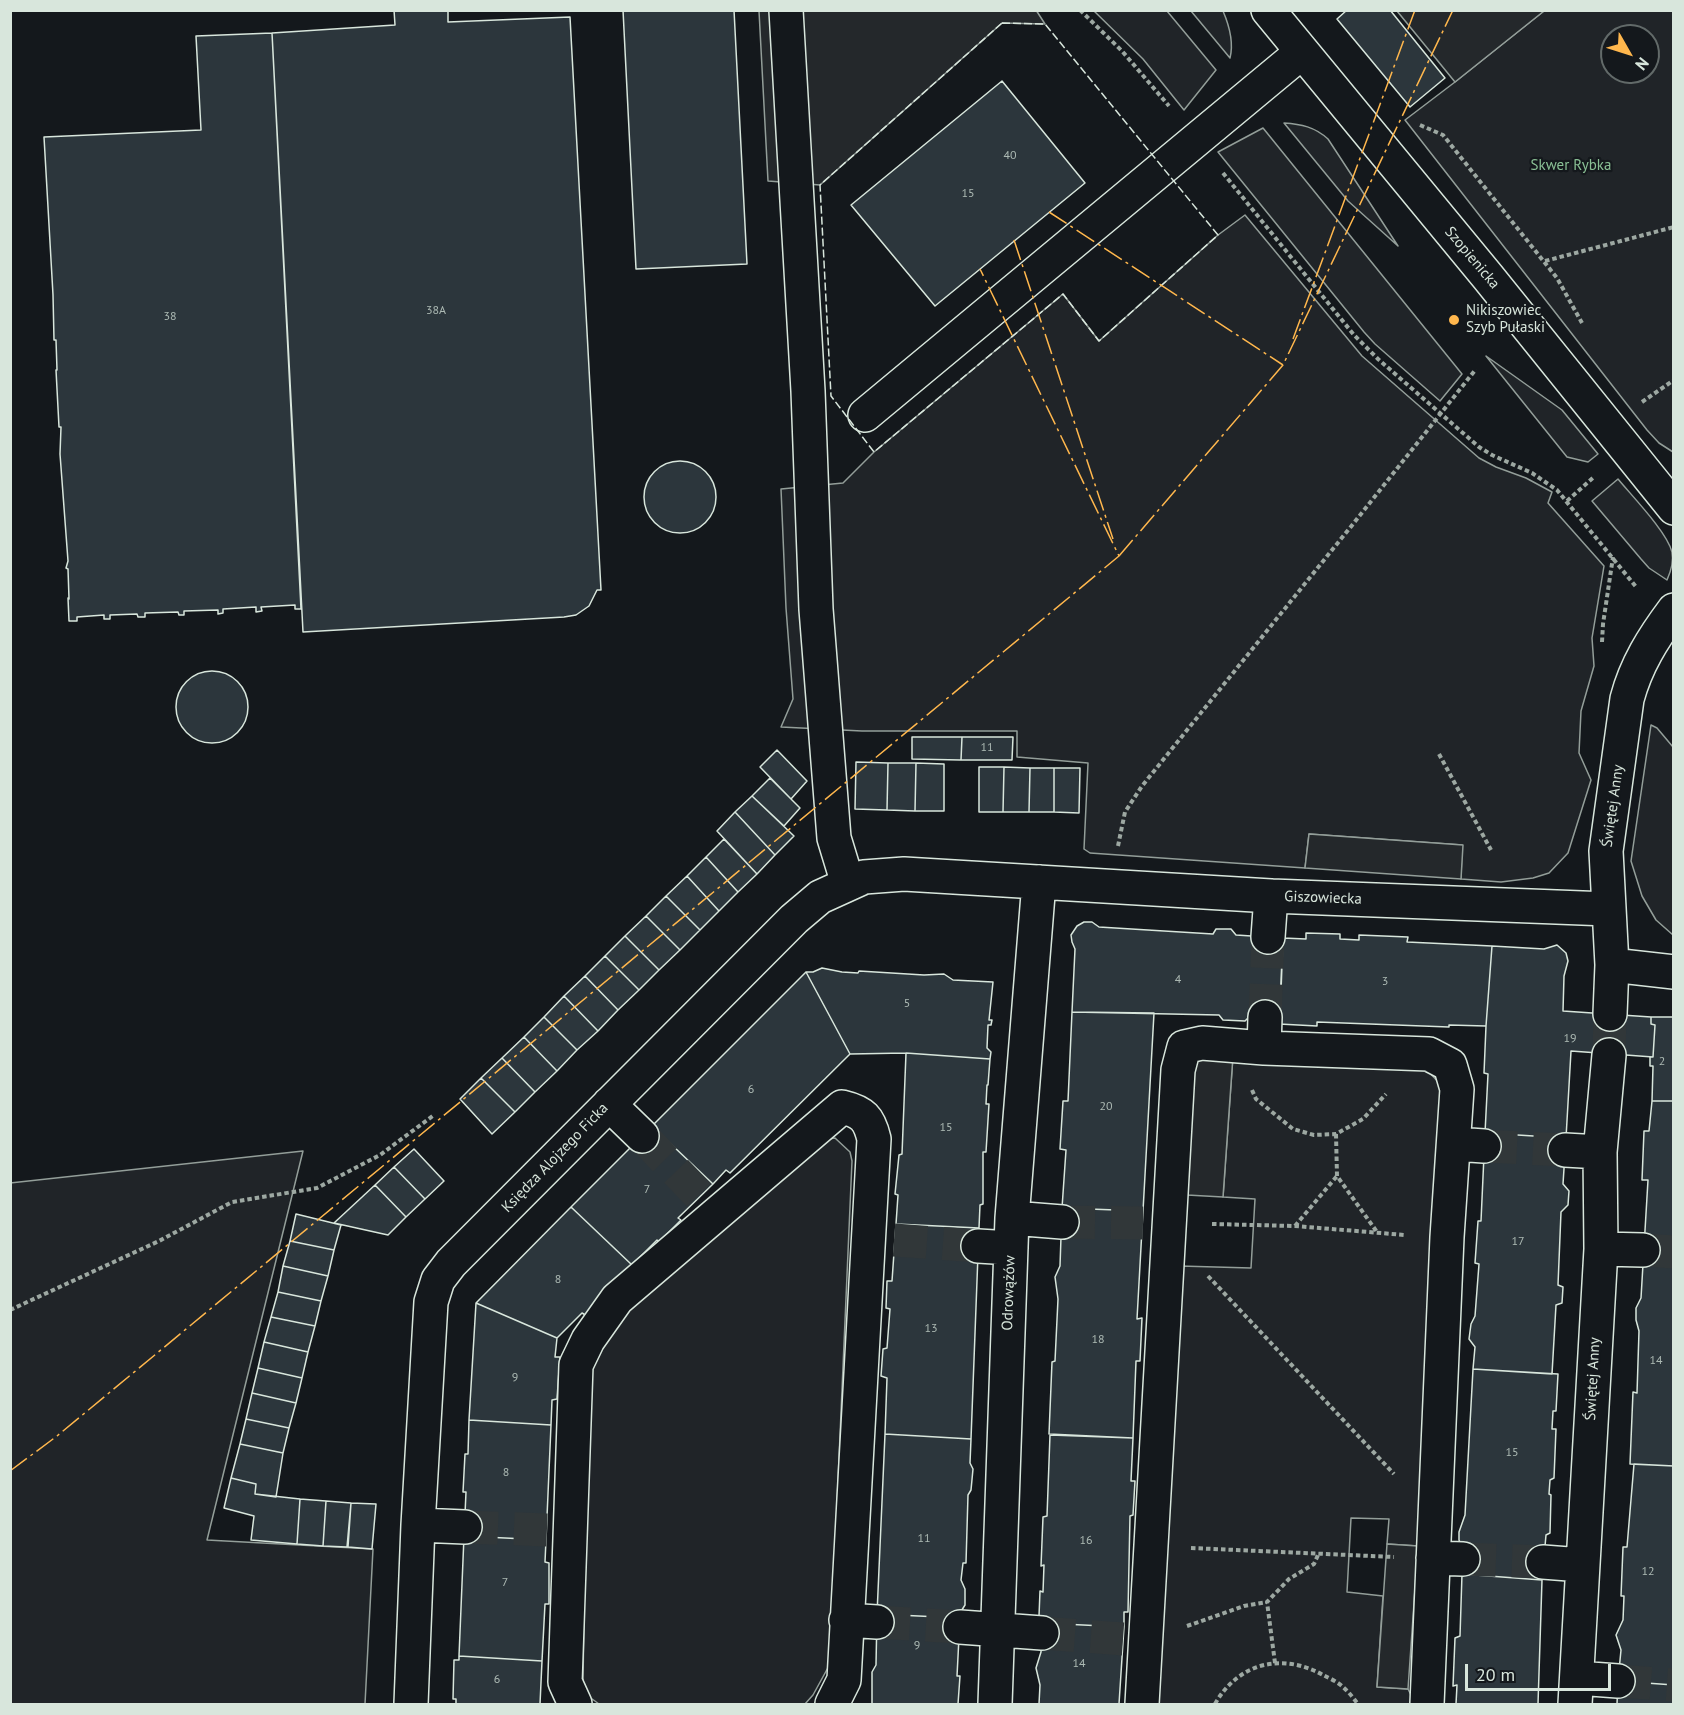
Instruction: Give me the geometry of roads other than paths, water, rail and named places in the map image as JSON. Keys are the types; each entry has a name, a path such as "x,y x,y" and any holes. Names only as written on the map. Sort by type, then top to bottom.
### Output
{"street":[{"path":"786,10 808,391 816,609 834,838 848,884"},
{"name":"Szopienicka","path":"1268,10 1488,276 1674,508"},
{"path":"865,415 1302,52"},
{"name":"Świętej Anny","path":"1610,1014 1612,965 1606,851 1627,699 1632,679 1645,652 1674,610"},
{"name":"Księdza Alojzego Ficka","path":"411,1704 430,1302 438,1280 451,1263 609,1104 820,897 864,877 904,874 1039,882"},
{"name":"Giszowiecka","path":"1039,882 1270,896 1608,909"},
{"name":"Odrowążów","path":"995,1704 1011,1233 1039,882"},
{"path":"1269,937 1270,896"},
{"path":"1612,965 1674,972"},
{"path":"1142,1704 1134,1639 1152,1546 1167,1257 1156,1223 1178,1070 1184,1047 1257,1037 1400,1053 1429,1054 1450,1065 1457,1089 1469,1145 1447,1237 1437,1503 1448,1559 1427,1704"},
{"name":"Świętej Anny","path":"1576,1691 1601,1249 1600,1152 1610,1055"},
{"path":"609,1104 642,1136"},
{"path":"575,1704 565,1682 558,1530 576,1365 588,1340 617,1299 708,1205 842,1107 858,1110 871,1124 882,1239 862,1621 844,1680 832,1704"},
{"path":"1565,1150 1600,1152"},
{"path":"978,1246 1011,1233 1062,1221"},
{"path":"1601,1249 1643,1250"},
{"path":"418,1524 465,1527"},
{"path":"1543,1562 1582,1564"},
{"path":"960,1627 1042,1633"},
{"path":"1576,1691 1618,1681"}],"tunnel":[{"path":"1265,1017 1268,937"},
{"path":"1609,1055 1610,1014"},
{"path":"642,1136 700,1196"},
{"path":"1484,1146 1565,1150"},
{"path":"1062,1222 1143,1223"},
{"path":"894,1240 978,1246"},
{"path":"1643,1250 1674,1252"},
{"path":"465,1527 547,1530"},
{"path":"1463,1559 1543,1562"},
{"path":"877,1622 960,1627"},
{"path":"1042,1633 1123,1639"},
{"path":"1618,1681 1674,1685"}],"place":[{"name":"Nikiszowiec Szyb Pułaski","path":"1454,320"}],"park label":[{"name":"Skwer Rybka","path":"1571,166"}]}
